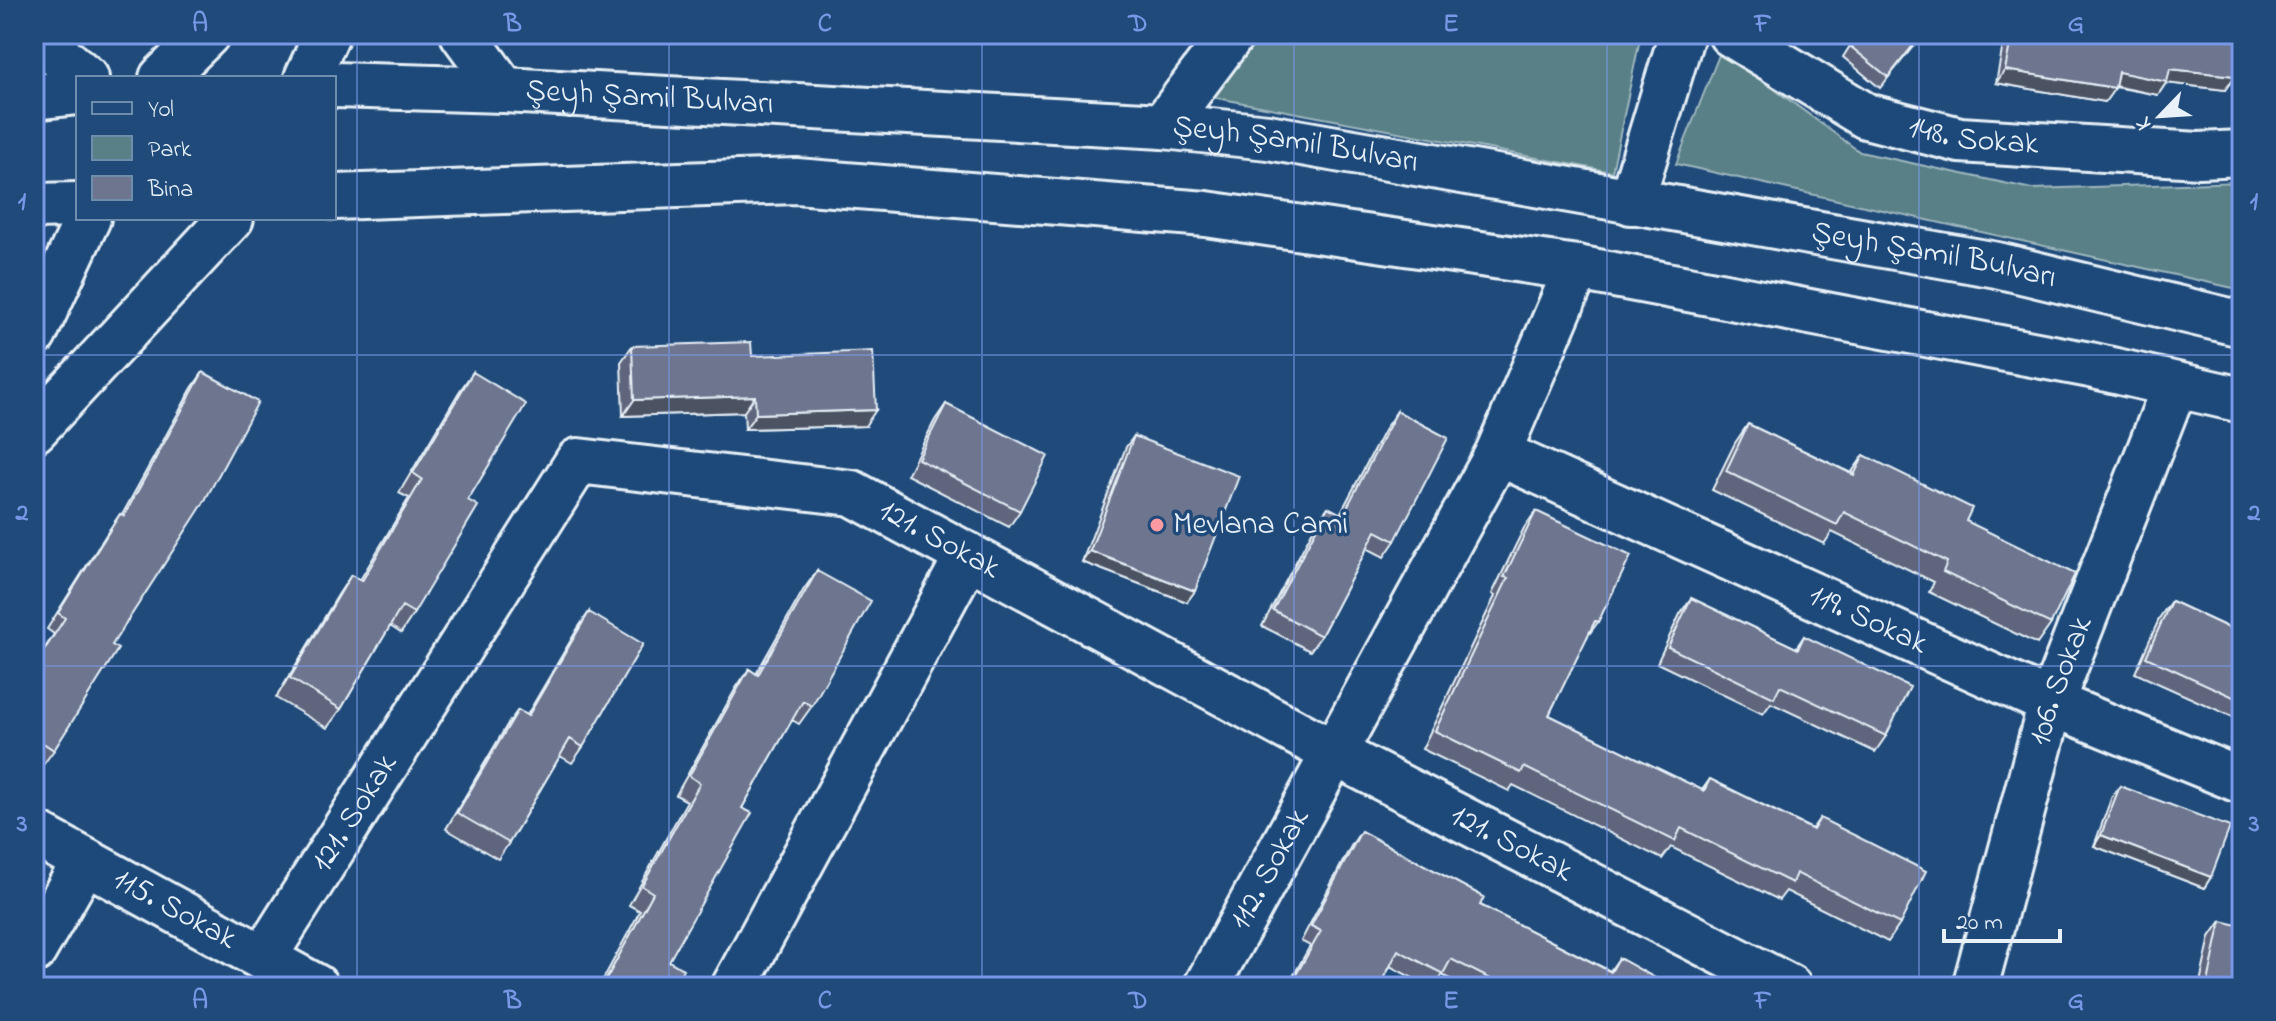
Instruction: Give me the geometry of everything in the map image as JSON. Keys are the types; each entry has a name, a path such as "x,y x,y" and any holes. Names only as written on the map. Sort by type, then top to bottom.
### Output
{"street":[{"path":"164,76 207,34"},
{"path":"308,76 327,34"},
{"path":"463,34 504,90"},
{"path":"1163,126 1232,34"},
{"path":"1631,202 1682,34"},
{"name":"148. Sokak","path":"1731,34 1866,116 1960,140 2199,155 2242,153"},
{"path":"34,35 84,76"},
{"name":"Şeyh Şamil Bulvarı","path":"336,85 504,90 1163,126 1268,137 1997,265 2242,324"},
{"path":"34,97 76,92"},
{"path":"336,197 796,181 1206,214 1577,268 2090,365 2242,400"},
{"path":"34,206 76,205"},
{"path":"37,314 87,220"},
{"path":"34,430 229,220"},
{"name":"112. Sokak","path":"1206,987 1498,453 1577,268"},
{"name":"106. Sokak","path":"1975,987 2051,703 2175,385"},
{"name":"119. Sokak","path":"1498,453 2051,703 2242,781"},
{"name":"121. Sokak","path":"264,957 578,461 852,493 1334,753 1789,987"},
{"path":"734,987 968,555"},
{"name":"115. Sokak","path":"34,833 316,987"},
{"path":"34,950 85,861"}],"green space":[{"path":"1258,34 1641,34 1612,172 1201,95"},
{"path":"1721,50 1860,152 2032,189 2242,182 2242,290 1676,164"}],"building":[{"path":"1860,34 1922,34 1888,77 1850,46"},
{"path":"2012,34 2239,34 2235,76 2170,69 2167,82 2118,72 2115,88 2005,70"},
{"path":"751,342 752,356 873,351 876,410 756,414 755,396 634,400 632,346"},
{"path":"203,372 258,402 203,504 112,645 118,649 54,750 34,737 34,666 65,618 58,613 120,514 124,516"},
{"path":"473,372 526,404 468,500 478,506 414,613 402,606 341,709 290,678 351,575 362,581 422,479 413,473"},
{"path":"946,404 1048,456 1020,511 918,459"},
{"path":"1397,411 1448,438 1395,541 1376,531 1321,636 1273,610 1328,507 1343,515"},
{"path":"1748,424 1854,475 1864,455 1972,508 1966,521 2075,574 2051,624 1943,572 1947,562 1844,512 1837,525 1726,471"},
{"name":"Mevlana Cami","path":"1134,436 1239,476 1195,591 1090,551"},
{"path":"1536,511 1631,556 1549,715 1704,791 1710,779 1813,830 1820,818 1926,871 1900,924 1796,873 1792,883 1681,828 1675,841 1524,767 1521,773 1435,731 1508,578 1504,577"},
{"path":"817,571 871,601 812,706 803,701 742,808 752,813 669,961 683,969 674,987 602,987 653,893 642,886 700,783 689,776 749,669 758,675"},
{"path":"1691,598 1798,649 1804,636 1910,687 1886,736 1780,686 1774,698 1668,647"},
{"path":"2171,601 2242,634 2242,701 2146,657"},
{"path":"589,612 643,644 583,747 570,739 509,843 457,813 518,710 528,716"},
{"path":"2120,786 2230,827 2211,877 2101,835"},
{"path":"1361,831 1484,897 1480,905 1611,972 1619,958 1671,987 1506,987 1451,959 1443,974 1398,950 1380,987 1289,987 1321,931 1311,926"},
{"path":"2221,921 2242,926 2242,987 2207,987"}],"place":[{"name":"Mevlana Cami","path":"1157,525"}]}
